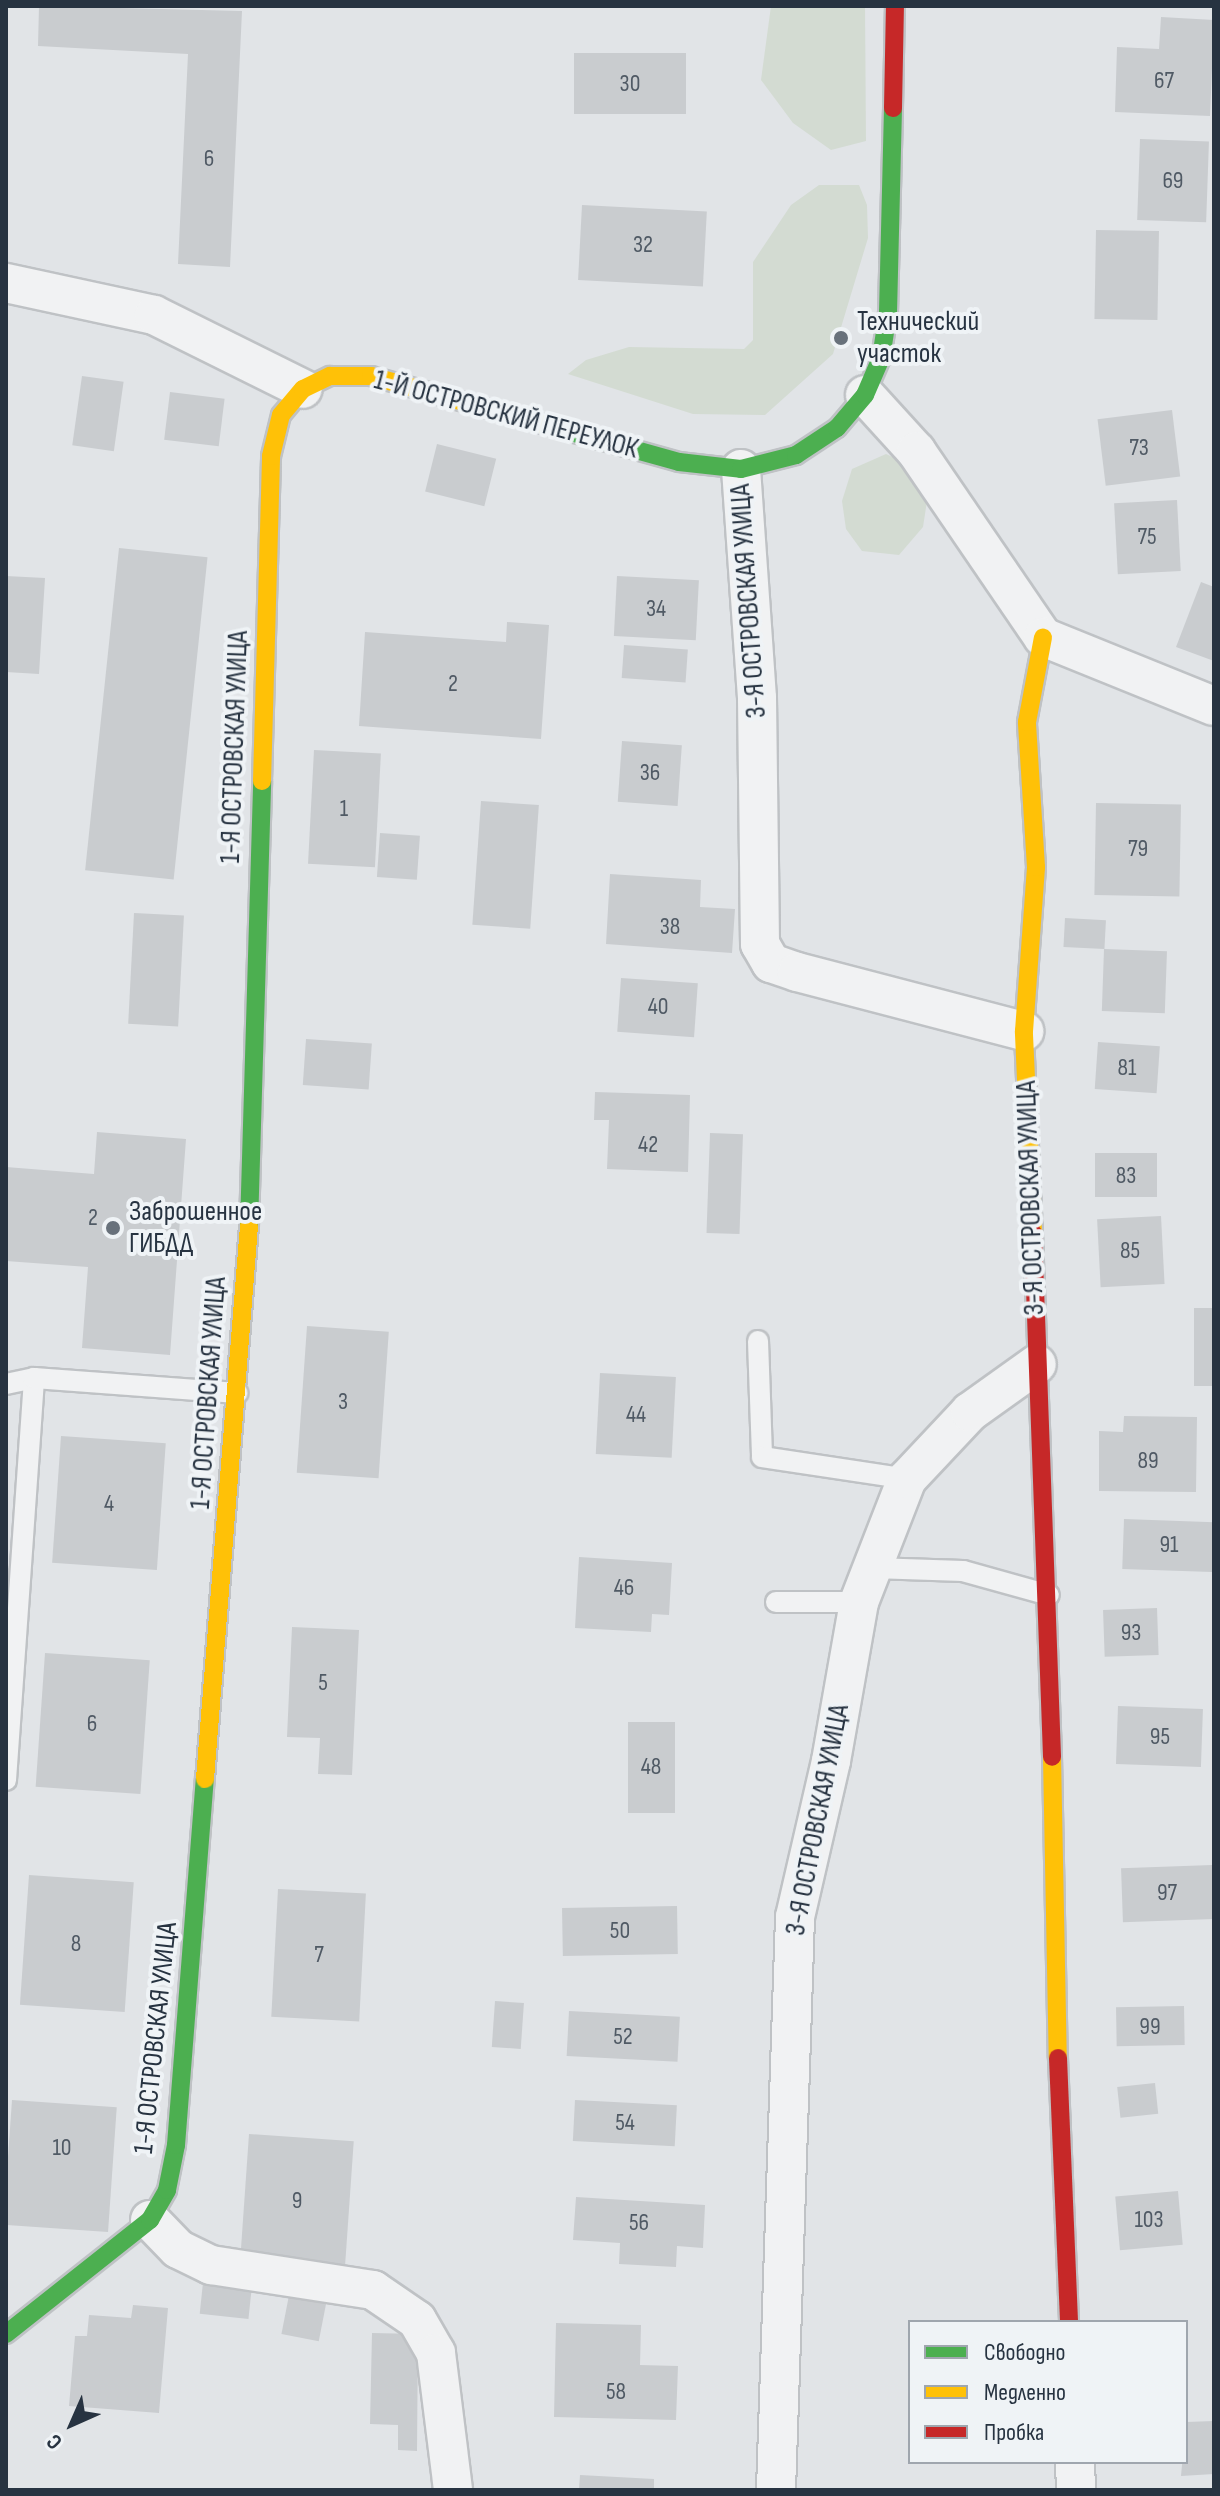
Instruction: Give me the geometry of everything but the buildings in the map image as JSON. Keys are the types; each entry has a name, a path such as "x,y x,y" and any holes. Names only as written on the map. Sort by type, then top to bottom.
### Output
{"street":[{"name":"3-Я ОСТРОВСКАЯ УЛИЦА","path":"895,6 888,313 881,358 865,395 837,428 796,455 741,469 757,698 760,944 771,963 797,972 1024,1031"},
{"path":"6,283 154,315 303,389"},
{"name":"1-Й ОСТРОВСКИЙ ПЕРЕУЛОК","path":"303,389 330,376 371,376 679,462 741,469"},
{"name":"1-Я ОСТРОВСКАЯ УЛИЦА","path":"6,2334 150,2220 167,2190 186,2057 248,1246 271,456 281,415 303,389"},
{"path":"865,395 916,451 1043,637 1214,706"},
{"name":"3-Я ОСТРОВСКАЯ УЛИЦА","path":"1043,637 1027,722 1036,867 1024,1031 1049,1595 1057,2047 1069,2320"},
{"name":"3-Я ОСТРОВСКАЯ УЛИЦА","path":"776,2490 795,1917 831,1761 866,1585 907,1479 970,1412 1037,1364"},
{"path":"150,2220 178,2249 211,2265 373,2290 417,2320 436,2353 453,2490"},
{"path":"1075,2464 1076,2490"}],"lane":[{"path":"758,1341 762,1457 907,1479"},
{"path":"6,1384 34,1378 237,1393"},
{"path":"6,1780 10,1674 34,1378"},
{"path":"776,1602 963,1571 1049,1595"}],"shaded area":[{"path":"771,6 865,6 866,141 831,150 793,123 761,80"},
{"path":"819,185 859,185 867,205 868,238 833,354 765,415 693,414 568,374 586,360 629,347 744,349 753,340 753,262 791,205"},
{"path":"886,454 908,464 927,501 923,527 899,555 862,551 846,529 842,501 852,469"}],"traffic: fast":[{"path":"564,430 679,462 741,469 796,455 837,428 865,395 881,358 888,313 893,108"},
{"path":"249,1226 262,781"},
{"path":"6,2334 150,2220 167,2190 176,2145 205,1779"}],"traffic: slow":[{"path":"262,781 271,456 281,415 303,389 330,376 371,376 564,430"},
{"path":"1033,1233 1024,1031 1036,867 1027,722 1043,637"},
{"path":"205,1779 249,1226"},
{"path":"1052,1757 1058,2058"}],"traffic: jam":[{"path":"893,108 895,6"},
{"path":"1033,1233 1052,1757"},
{"path":"1058,2058 1069,2320"}],"place":[{"name":"Технический участок","path":"841,338"},
{"name":"Заброшенное ГИБДД","path":"113,1228"}]}
